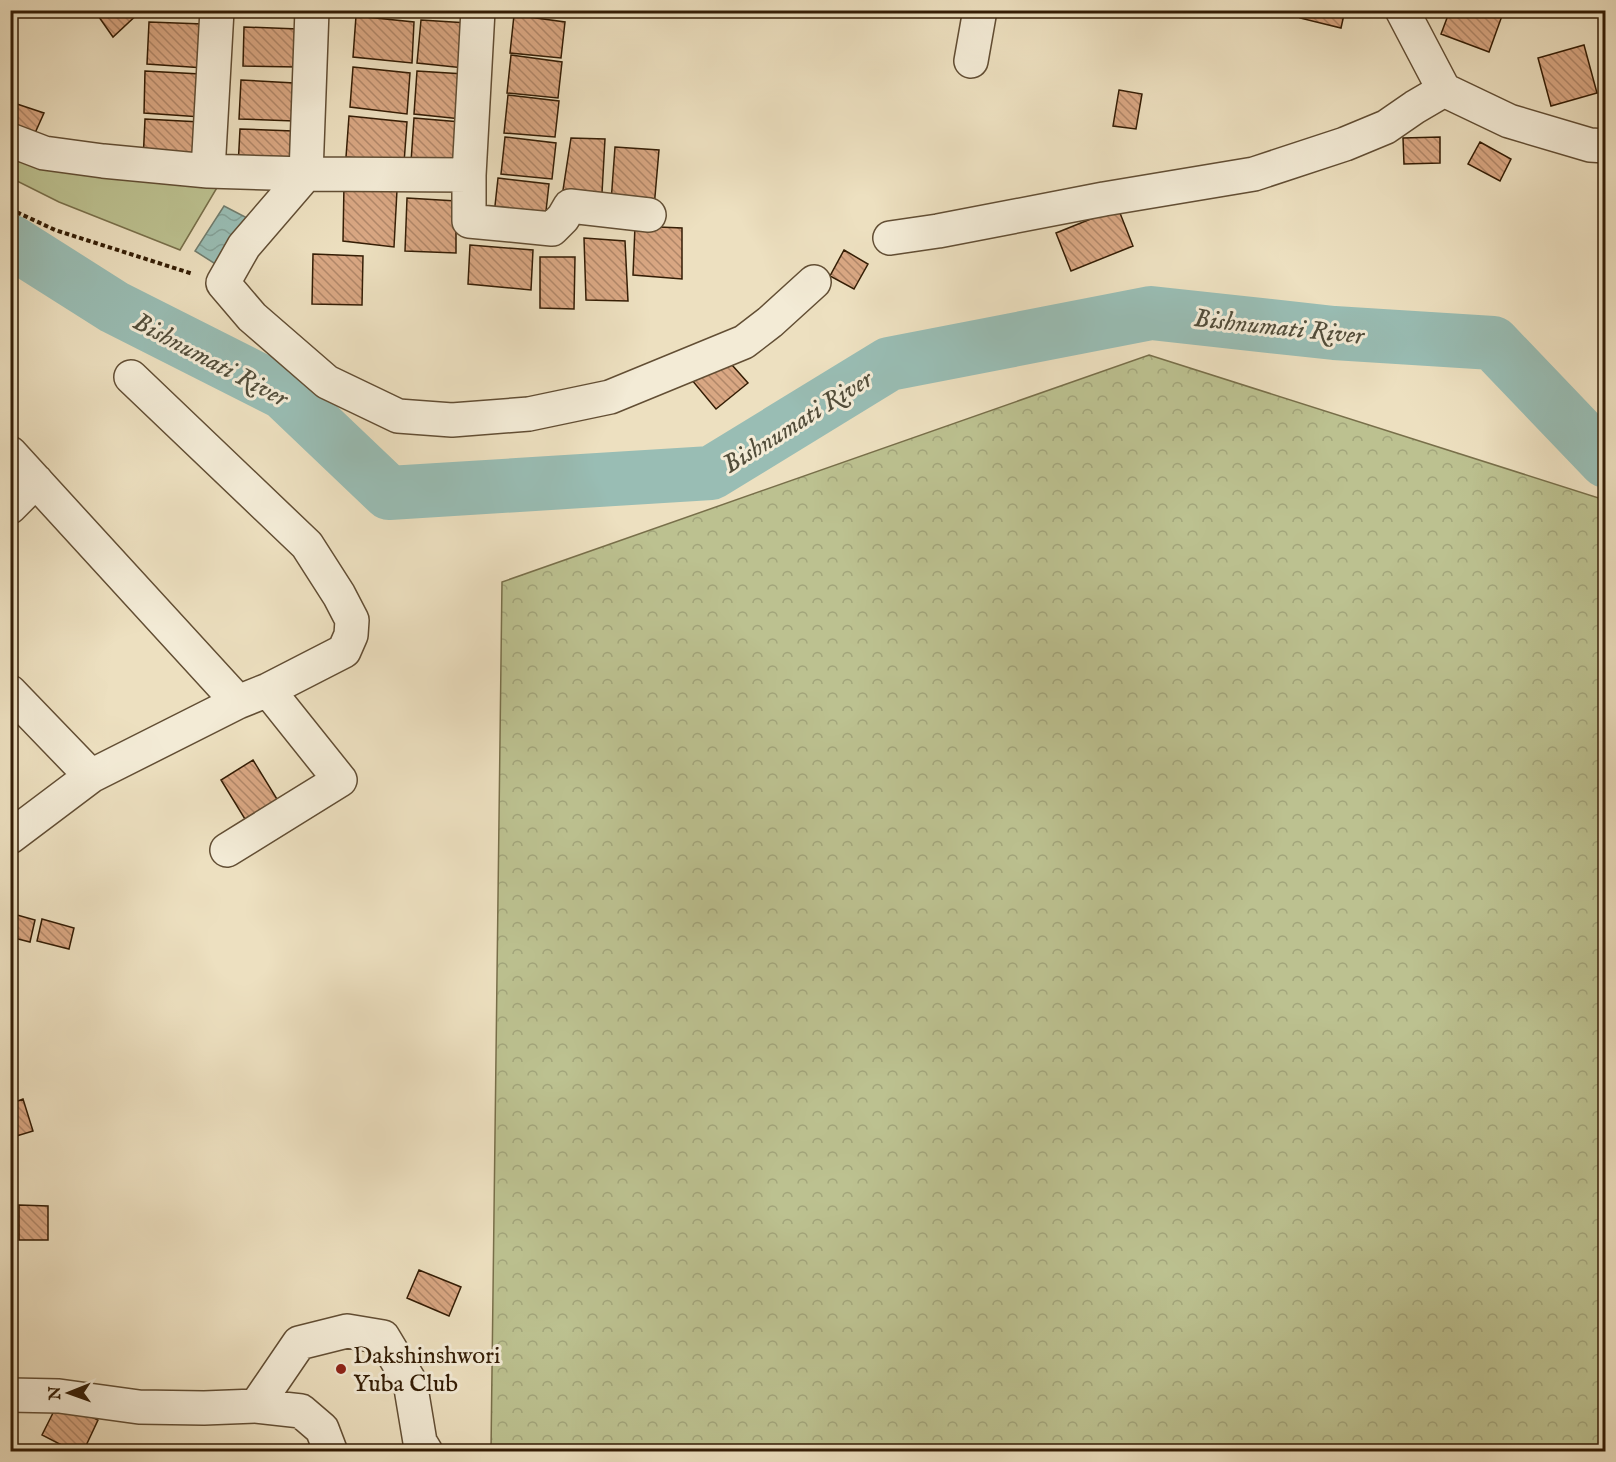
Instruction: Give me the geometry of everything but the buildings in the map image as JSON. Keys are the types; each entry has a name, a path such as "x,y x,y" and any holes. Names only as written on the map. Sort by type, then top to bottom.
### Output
{"street":[{"path":"208,171 217,10"},
{"path":"312,10 306,174 244,246 223,283 252,317 327,382 398,416 452,420 529,414 610,397 744,342 814,282"},
{"path":"478,10 468,221 552,229 563,219 570,206 649,215"},
{"path":"971,61 980,10"},
{"path":"1402,10 1444,90 1509,121 1590,145 1605,146"},
{"path":"890,238 938,231 1104,198 1254,174 1345,144 1386,127 1444,90"},
{"path":"10,140 44,153 208,171 469,175"},
{"path":"10,837 91,777 344,651 351,635 352,620 307,545 131,377"},
{"path":"10,453 238,702"},
{"path":"10,507 36,481"},
{"path":"227,850 340,780 268,690"},
{"path":"10,692 91,777"},
{"path":"256,1406 299,1343 347,1330 383,1337 410,1382 420,1442 426,1452"},
{"path":"10,1395 59,1396 139,1407 256,1406 301,1411 322,1429 329,1452"}],"path":[{"path":"10,209 55,230 223,283"}],"green space":[{"path":"10,143 218,186 180,250 59,202 11,178"},
{"path":"1149,355 1605,500 1605,1451 491,1451 502,582"}],"water":[{"path":"224,206 251,220 217,265 195,251"}],"waterway":[{"name":"Bishnumati River","path":"10,241 114,307 284,393 389,493 711,473 889,364 1151,313 1334,333 1493,343 1606,461"}],"place":[{"name":"Dakshinshwori Yuba Club","path":"341,1369"}]}
